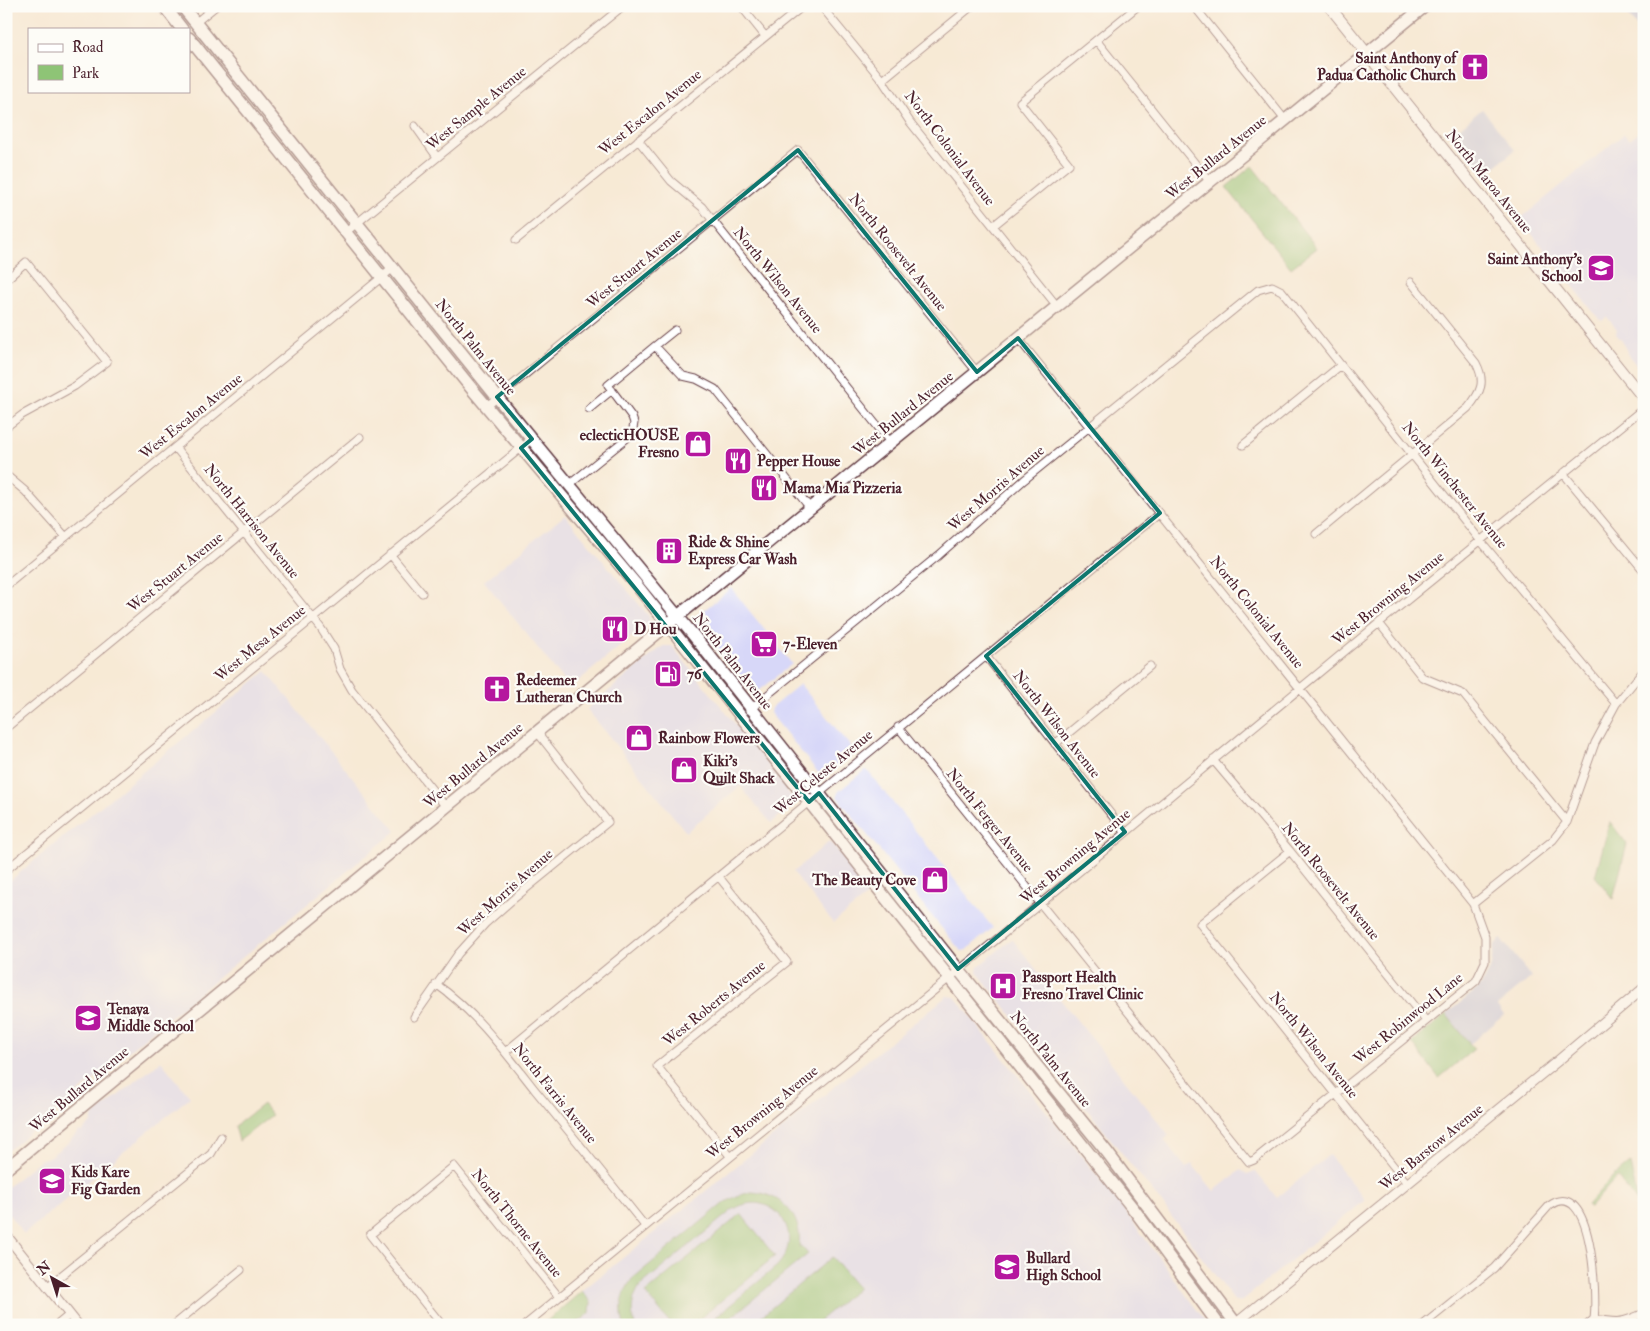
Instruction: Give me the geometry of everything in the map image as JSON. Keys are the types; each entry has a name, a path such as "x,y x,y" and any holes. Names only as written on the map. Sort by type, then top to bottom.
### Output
{"main road":[{"path":"164,6 181,28"},
{"name":"North Palm Avenue","path":"182,6 497,397 678,616 958,969 1086,1126 1236,1324"},
{"name":"North Maroa Avenue","path":"1329,6 1644,399"},
{"name":"West Bullard Avenue","path":"6,1169 890,442 1425,6"},
{"name":"North Palm Avenue","path":"190,39 741,716 1135,1211 1219,1325"},
{"path":"554,487 578,505 605,537 609,539 614,537"},
{"path":"1075,1135 1086,1126"}],"street":[{"path":"195,23 216,6"},
{"name":"West Sample Avenue","path":"346,232 623,6"},
{"path":"740,6 765,36"},
{"name":"West Escalon Avenue","path":"516,240 803,6"},
{"name":"North Colonial Avenue","path":"821,6 882,80 910,122 1057,306"},
{"path":"882,80 972,6"},
{"path":"993,226 1069,164 1020,102 1138,6"},
{"path":"1194,6 1285,120"},
{"path":"1096,40 1210,182"},
{"path":"415,126 437,157"},
{"name":"North Wilson Avenue","path":"638,140 671,181 694,200 713,221 890,442"},
{"name":"West Stuart Avenue","path":"487,406 798,150"},
{"name":"North Roosevelt Avenue","path":"798,150 976,372"},
{"path":"6,280 26,262 107,362 75,386 22,415 6,427"},
{"name":"West Escalon Avenue","path":"6,586 393,268"},
{"path":"1316,534 1468,408 1478,396 1482,382 1481,372 1476,363 1411,282"},
{"name":"North Winchester Avenue","path":"1272,286 1282,290 1480,540 1616,704"},
{"name":"West Morris Avenue","path":"741,716 939,555 1024,480 1090,426 1258,290 1272,286"},
{"path":"570,484 626,439 634,429 632,418 608,385 675,330"},
{"name":"North Colonial Avenue","path":"1018,338 1473,904"},
{"path":"655,346 683,376 696,379 715,390 810,508"},
{"path":"1243,445 1342,365"},
{"path":"589,409 612,390"},
{"name":"West Browning Avenue","path":"525,1325 948,977 1040,904 1480,540 1644,408"},
{"name":"West Stuart Avenue","path":"6,728 360,437"},
{"name":"West Mesa Avenue","path":"6,870 532,439"},
{"name":"North Harrison Avenue","path":"175,447 313,618 334,649 340,669 352,690 446,807"},
{"path":"1563,473 1644,571"},
{"path":"6,475 26,491 66,537"},
{"name":"West Celeste Avenue","path":"505,1052 1160,513"},
{"path":"390,554 422,593"},
{"path":"1379,623 1422,677 1462,694 1567,822"},
{"name":"North Wilson Avenue","path":"986,656 1125,832"},
{"path":"1055,744 1150,666"},
{"path":"1473,904 1554,840 1567,822 1595,743 1616,704 1644,670"},
{"name":"North Ferger Avenue","path":"898,727 1249,1162"},
{"name":"West Morris Avenue","path":"414,1017 458,954 485,924 608,822 537,732"},
{"name":"North Roosevelt Avenue","path":"1213,760 1290,851 1426,1021"},
{"name":"North Wilson Avenue","path":"1290,851 1200,924 1407,1183"},
{"name":"West Roberts Avenue","path":"718,877 787,962 657,1066 730,1156"},
{"name":"West Robinwood Lane","path":"1249,1162 1336,1095 1476,981 1485,962 1485,937 1473,904"},
{"name":"North Farris Avenue","path":"436,984 467,1008 505,1052 645,1226"},
{"name":"West Barstow Avenue","path":"1236,1324 1644,988"},
{"path":"48,1287 211,1154 221,1137"},
{"name":"North Thorne Avenue","path":"442,1325 370,1235 454,1166 559,1297"},
{"path":"1423,1325 1494,1268 1549,1206 1560,1201 1572,1203 1576,1207 1588,1239 1593,1266 1596,1306 1594,1319 1587,1325"},
{"path":"6,1235 78,1325"},
{"path":"174,1325 241,1270"},
{"path":"1594,1319 1625,1322 1644,1313"},
{"path":"56,1325 69,1314"}],"highlighted area":[{"path":"798,150 977,372 1018,338 1160,513 986,656 1125,832 958,969 819,793 809,802 521,448 532,439 497,397"}],"shaded area":[{"path":"1620,6 1644,6 1644,36"},
{"path":"1482,109 1515,150 1485,175 1452,134"},
{"name":"Saint Anthony's School","path":"1644,128 1644,375 1629,356 1624,343 1616,334 1617,329 1607,317 1603,320 1599,319 1520,219 1624,134 1629,140"},
{"path":"565,515 650,619 647,624 570,688 484,581"},
{"path":"731,588 792,664 754,694 751,693 695,624 696,617"},
{"path":"663,646 672,646 767,763 794,800 793,805 771,823 740,786 686,832 587,709"},
{"name":"Tenaya Middle School","path":"266,671 396,831 6,1152 6,884"},
{"path":"800,684 855,752 826,776 820,775 770,713 771,708"},
{"path":"866,769 993,928 965,951 961,951 936,921 838,798 839,791"},
{"path":"830,841 871,893 833,923 793,872"},
{"path":"1012,939 1169,1135 1164,1140 1186,1168 1192,1164 1214,1191 1241,1170 1247,1174 1255,1171 1277,1198 1329,1155 1365,1200 1242,1301 1235,1302 1161,1202 977,972 978,967"},
{"path":"1501,939 1532,977 1497,1006 1504,1015 1470,1044 1446,1014 1475,991 1484,981 1491,966 1494,945"},
{"name":"Bullard High School","path":"947,996 955,997 1119,1203 1208,1325 575,1325 590,1313 591,1302 582,1291"},
{"path":"161,1061 190,1097 24,1234 6,1211 6,1188 40,1160 49,1157 69,1142 79,1131 81,1132 90,1124 93,1116"}],"green space":[{"path":"1252,166 1317,248 1291,268 1226,187"},
{"path":"1610,822 1627,844 1613,899 1595,876"},
{"path":"1446,1014 1474,1049 1439,1078 1412,1043"},
{"path":"263,1104 272,1115 239,1141 235,1126"},
{"path":"1630,1163 1638,1203 1617,1177 1589,1208 1587,1205 1615,1174"},
{"path":"751,1192 762,1193 772,1197 788,1208 797,1225 799,1247 801,1246 808,1254 722,1325 706,1325 776,1267 785,1254 789,1240 787,1227 781,1216 771,1208 759,1204 745,1204 731,1211 640,1286 635,1295 633,1305 635,1325 624,1325 622,1301 632,1279 724,1203 737,1196"},
{"path":"741,1214 775,1256 692,1325 672,1325 645,1293"},
{"path":"832,1257 858,1288 814,1325 751,1325"},
{"path":"582,1291 591,1302 590,1313 575,1325 542,1325"}],"place":[{"name":"Saint Anthony of Padua Catholic Church","path":"1475,67"},
{"name":"Saint Anthony's School","path":"1601,268"},
{"name":"eclecticHOUSE Fresno","path":"698,444"},
{"name":"Pepper House","path":"738,461"},
{"name":"Mama Mia Pizzeria","path":"764,488"},
{"name":"Ride & Shine Express Car Wash","path":"669,551"},
{"name":"D Hou","path":"615,629"},
{"name":"7-Eleven","path":"764,644"},
{"name":"76","path":"668,674"},
{"name":"Redeemer Lutheran Church","path":"497,689"},
{"name":"Rainbow Flowers","path":"639,738"},
{"name":"Kiki's Quilt Shack","path":"684,770"},
{"name":"The Beauty Cove","path":"935,880"},
{"name":"Passport Health Fresno Travel Clinic","path":"1003,986"},
{"name":"Tenaya Middle School","path":"88,1018"},
{"name":"Kids Kare Fig Garden","path":"52,1181"},
{"name":"Bullard High School","path":"1007,1267"}]}
